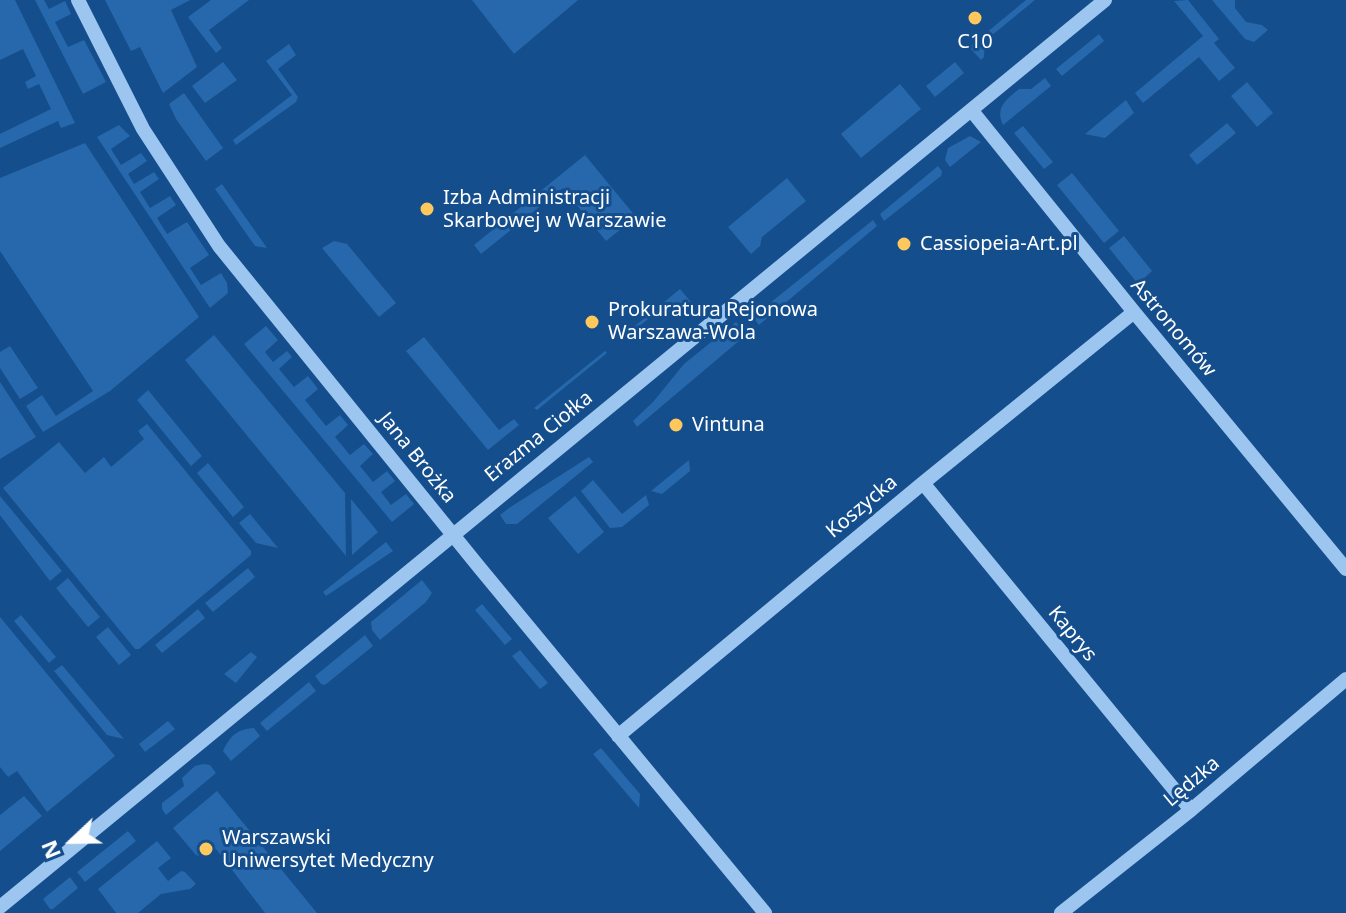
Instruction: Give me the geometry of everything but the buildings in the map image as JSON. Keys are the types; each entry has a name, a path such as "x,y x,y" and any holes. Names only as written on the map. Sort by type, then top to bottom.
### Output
{"street":[{"name":"Jana Brożka","path":"78,0 143,129 219,246 765,913"},
{"name":"Erazma Ciołka","path":"0,907 1105,0"},
{"name":"Astronomów","path":"972,111 1346,569"},
{"name":"Koszycka","path":"618,736 1134,312"},
{"name":"Kaprys","path":"923,483 1191,810"},
{"name":"Lędzka","path":"1061,913 1191,810 1346,679"}],"shaded area":[{"path":"0,0 15,0 75,123 61,128 58,121 0,148 0,134 51,109 39,84 28,89 25,82 36,76 23,49 0,60"},
{"path":"35,0 44,0 49,9 65,1 71,14 55,22 68,47 84,40 106,82 83,94"},
{"path":"105,0 190,0 171,10 197,67 163,93 140,47 131,51"},
{"path":"211,0 249,0 209,30 222,48 216,53 188,17"},
{"path":"472,0 578,0 514,54"},
{"path":"1026,0 1035,0 985,41 981,60 969,47"},
{"path":"1188,0 1219,39 1214,43 1235,68 1219,81 1199,57 1143,103 1135,93 1203,36 1174,1"},
{"path":"1212,0 1235,0 1235,8 1246,22 1262,25 1268,30 1254,42 1245,39"},
{"path":"1099,34 1104,41 1062,76 1056,69"},
{"path":"289,44 296,55 278,69 298,97 296,102 236,145 233,140 292,95 266,61"},
{"path":"223,62 237,80 205,103 192,86"},
{"path":"955,62 964,73 935,97 926,86"},
{"path":"1045,78 1051,86 1003,125 1000,113 1006,100 1019,89 1031,89"},
{"path":"1247,82 1273,113 1257,127 1231,96"},
{"path":"900,84 921,109 861,158 841,134"},
{"path":"184,93 223,148 206,161 169,104"},
{"path":"1126,100 1134,113 1105,138 1085,134"},
{"path":"1227,123 1236,133 1197,165 1189,155"},
{"path":"119,125 130,136 111,149 121,165 141,153 147,161 128,174 134,184 154,172 159,179 140,192 150,208 170,196 176,205 157,218 167,234 187,222 209,255 190,268 201,285 221,273 227,283 228,293 210,308 97,137"},
{"path":"1023,126 1053,162 1044,169 1014,133"},
{"path":"970,136 981,142 950,167 945,160 948,148"},
{"path":"85,143 199,317 110,391 43,432 26,406 42,395 56,416 93,391 0,251 0,178"},
{"path":"585,155 636,217 606,241 563,188 481,254 474,245"},
{"path":"938,166 941,176 884,221 880,214"},
{"path":"1072,173 1119,231 1104,243 1057,185"},
{"path":"787,178 806,201 762,237 760,246 751,254 728,227"},
{"path":"222,184 267,248 255,246 215,189"},
{"path":"873,220 877,226 759,325 748,311 756,305 770,303"},
{"path":"1124,236 1152,271 1138,284 1109,248"},
{"path":"334,241 347,244 396,303 379,317 322,248"},
{"path":"680,289 691,302 675,315 653,315 621,341 619,339"},
{"path":"736,322 746,335 637,427 633,421 684,364"},
{"path":"266,326 278,340 265,352 273,362 287,351 292,357 279,369 294,387 308,376 318,389 305,400 326,426 340,415 348,425 335,437 350,455 364,444 373,454 360,466 373,482 387,471 395,481 381,492 391,505 406,494 414,504 392,522 244,344"},
{"path":"214,335 345,493 346,556 185,360"},
{"path":"424,337 499,430 514,419 519,425 488,450 406,351"},
{"path":"10,346 38,388 20,399 0,368 0,352"},
{"path":"605,351 607,353 537,410 534,408"},
{"path":"0,382 36,437 0,459"},
{"path":"148,390 202,456 191,466 137,400"},
{"path":"147,424 251,551 251,555 139,649 135,649 3,488 59,442 85,473 104,457 111,467 144,439 138,431"},
{"path":"589,457 593,462 517,524 506,524 500,515"},
{"path":"689,460 690,471 662,494 651,491"},
{"path":"208,463 244,507 233,517 197,473"},
{"path":"593,480 622,514 646,495 649,505 622,527 610,528 581,491"},
{"path":"0,496 62,571 50,581 0,515"},
{"path":"575,496 604,532 578,554 548,518"},
{"path":"351,499 378,532 352,555"},
{"path":"250,514 278,548 256,543 239,523"},
{"path":"386,542 393,551 326,596 323,592"},
{"path":"248,568 255,577 213,612 205,603"},
{"path":"68,578 100,617 88,627 56,588"},
{"path":"422,580 432,593 426,602 380,640 372,630 371,622"},
{"path":"482,604 512,639 505,645 475,610"},
{"path":"198,609 205,618 162,653 155,645"},
{"path":"21,615 56,657 49,663 14,621"},
{"path":"0,617 115,756 47,812 17,771 8,777 0,767"},
{"path":"108,627 131,655 119,665 96,637"},
{"path":"365,635 373,646 325,685 321,684 315,676"},
{"path":"520,650 548,683 540,689 512,656"},
{"path":"251,652 257,657 236,683 224,674"},
{"path":"62,665 124,739 107,735 54,671"},
{"path":"309,682 316,691 267,731 260,723"},
{"path":"168,721 175,729 145,752 139,744"},
{"path":"254,728 260,736 231,761 223,751 228,741 239,732"},
{"path":"601,748 640,794 639,808 593,754"},
{"path":"210,765 216,773 166,815 162,803 184,786 182,778 195,766"},
{"path":"217,791 317,913 265,913 216,849 204,857 196,855 173,828"},
{"path":"24,796 42,816 0,851 0,815"},
{"path":"128,831 136,841 85,882 77,872"},
{"path":"157,841 171,858 158,868 168,881 181,871 196,884 190,889 161,894 138,913 116,913 98,889"},
{"path":"70,877 78,888 50,909 43,899"}],"place":[{"name":"C10","path":"975,18"},
{"name":"Izba Administracji Skarbowej w Warszawie","path":"427,209"},
{"name":"Cassiopeia-Art.pl","path":"904,244"},
{"name":"Prokuratura Rejonowa Warszawa-Wola","path":"592,322"},
{"name":"Vintuna","path":"676,425"},
{"name":"Warszawski Uniwersytet Medyczny","path":"206,849"}]}
